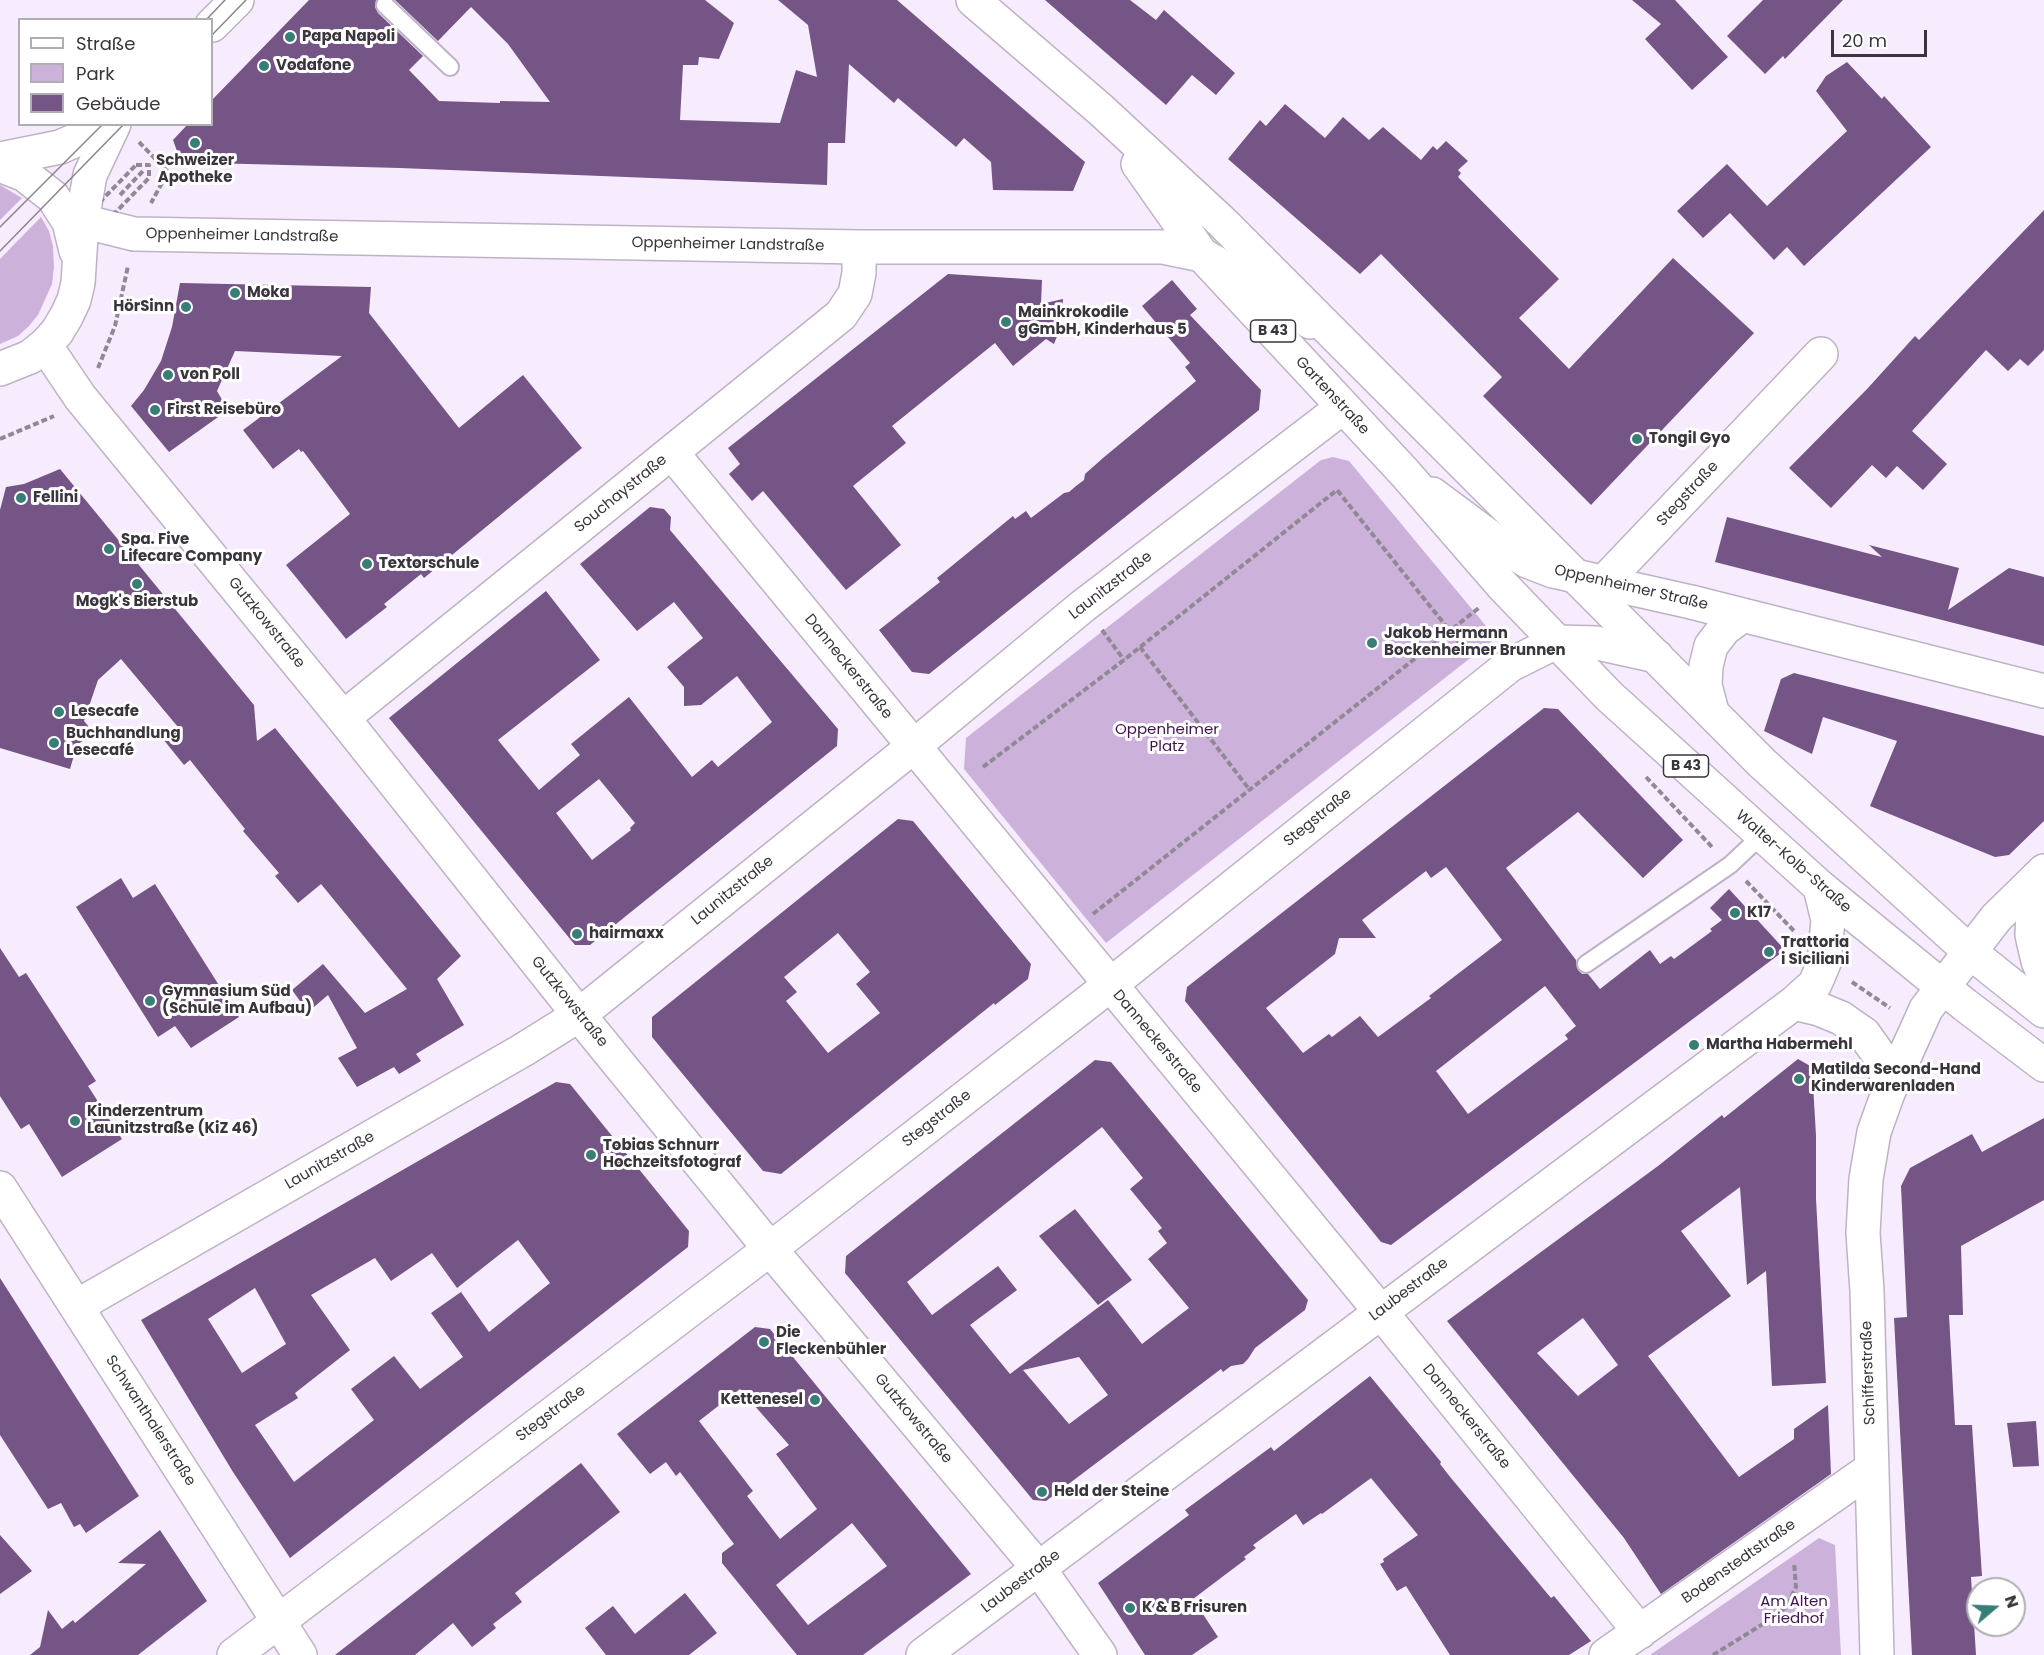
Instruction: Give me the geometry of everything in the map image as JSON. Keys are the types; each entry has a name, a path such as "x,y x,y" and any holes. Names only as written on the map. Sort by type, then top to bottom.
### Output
{"street":[{"path":"213,24 237,0"},
{"name":"Gartenstraße","path":"973,0 1101,110 1222,222 1348,348 1591,580"},
{"name":"Gartenstraße","path":"1101,110 1202,255 1404,472 1502,585 1556,642"},
{"path":"0,159 60,147 122,130"},
{"path":"0,369 30,357 45,345 62,325 74,300 78,283 82,221 90,176 122,130"},
{"path":"0,165 25,175 53,197 69,222 78,268"},
{"name":"Oppenheimer Landstraße","path":"82,221 134,234 860,248 1163,247 1202,255 1261,288 1348,348"},
{"name":"Souchaystraße","path":"343,718 841,315 855,294 860,248"},
{"name":"Gutzkowstraße","path":"45,345 80,397 343,718 579,1015 770,1249 1040,1569 1100,1655"},
{"name":"Stegstraße","path":"1591,580 1821,354"},
{"name":"Launitzstraße","path":"76,1306 524,1050 579,1015 914,746 1083,606 1343,407"},
{"name":"Danneckerstraße","path":"672,453 1380,1311 1640,1632"},
{"name":"Oppenheimer Straße","path":"1404,472 1494,540 1527,561 1553,571 1743,615 2044,691"},
{"path":"1591,580 1656,656 1762,763 1970,952 2044,1011"},
{"path":"1712,712 1705,685 1706,666 1711,646 1724,629 1743,615"},
{"name":"Stegstraße","path":"234,1655 770,1249 1110,985 1510,665 1556,642 1597,643 1656,656"},
{"name":"Walter-Kolb-Straße","path":"1556,642 1609,696 1820,887 1965,1005 2044,1065"},
{"name":"Schifferstraße","path":"1877,1655 1863,1222 1866,1179 1874,1132 1888,1093 1926,1009 1942,985 1996,918 2044,873"},
{"name":"Schifferstraße","path":"2044,873 2033,910 2032,935 2044,975"},
{"name":"Laubestraße","path":"923,1655 1794,1003 1815,984 1824,963 1828,920 1820,887"},
{"path":"1794,1003 1819,1009 1841,1018 1864,1034 1879,1055 1886,1073 1888,1093"},
{"name":"Schwanthalerstraße","path":"0,1188 300,1655"},
{"name":"Bodenstedtstraße","path":"1606,1655 1872,1469"}],"lane":[{"path":"385,5 450,67"},
{"path":"1586,964 1730,865 1762,835"}],"path":[{"path":"122,130 168,172 134,234"},
{"path":"136,165 149,165 149,178"},
{"path":"983,767 1140,647 1337,490 1489,680"},
{"path":"1068,934 1483,605"},
{"path":"1140,647 1249,789"},
{"path":"1713,1655 1772,1619 1787,1606 1796,1587 1795,1565 1786,1530"}],"green space":[{"path":"0,185 22,198 0,220"},
{"path":"41,217 49,231 53,246 52,284 38,315 29,326 18,336 0,344 0,259"},
{"name":"Oppenheimer Platz","path":"1333,457 1349,461 1496,638 1106,943 964,769 966,738 1321,460"},
{"name":"Am Alten Friedhof","path":"1819,1538 1835,1545 1841,1655 1650,1655"}],"building":[{"path":"309,0 376,0 375,7 378,13 423,56 409,70 439,101 500,103 500,101 550,102 508,44 471,7 438,41 395,0 705,0 734,23 719,59 699,57 698,65 683,65 680,120 780,123 796,70 817,77 808,25 778,0 897,0 1085,162 1073,191 993,190 991,162 964,138 956,147 898,98 894,103 849,64 845,143 828,143 827,185 400,168 209,163 209,165 182,165 173,140 186,126 213,126 213,99"},
{"path":"1045,0 1130,0 1156,20 1164,10 1235,73 1216,95 1192,75 1166,105"},
{"path":"1632,0 1675,0 1728,57 1692,90 1645,39 1661,24"},
{"path":"1763,0 1843,0 1785,59 1783,56 1765,74 1727,36"},
{"path":"1847,62 1882,99 1884,96 1931,147 1804,266 1787,247 1774,260 1730,213 1703,238 1677,211 1727,164 1767,206 1847,131 1816,91 1826,76"},
{"path":"1285,104 1325,138 1343,117 1369,140 1383,127 1421,160 1433,146 1437,150 1446,141 1468,161 1458,170 1461,173 1458,177 1559,279 1519,318 1569,369 1673,258 1754,333 1591,505 1483,396 1502,377 1381,254 1360,274 1228,159 1260,120 1266,126"},
{"path":"2044,210 2044,350 2028,366 2020,359 2008,371 1986,350 1912,431 1947,464 1923,490 1897,466 1886,478 1872,465 1831,508 1789,468 1868,388 1915,336 1919,340"},
{"path":"948,274 1042,280 1041,304 1063,299 1061,326 1054,344 1046,339 1013,366 995,343 892,426 906,443 853,486 901,545 846,590 763,491 752,501 729,474 740,464 728,448"},
{"path":"1172,280 1197,309 1190,315 1261,390 1259,410 929,674 912,672 879,630 940,582 937,578 1013,516 1015,519 1026,511 1031,518 1064,493 1069,492 1084,480 1085,474 1103,458 1196,381 1185,367 1190,363 1142,306"},
{"path":"180,283 371,287 369,313 459,428 523,375 582,448 424,578 421,574 384,604 387,607 346,639 286,565 350,514 303,451 299,449 273,469 243,430 342,356 235,351 217,391 228,410 169,452 131,406 144,390 161,361 172,327"},
{"path":"60,469 254,705 257,741 275,728 461,956 437,979 464,1025 416,1054 421,1061 399,1074 394,1067 357,1087 338,1058 357,1048 328,995 308,1012 292,990 323,964 365,1013 407,989 321,884 298,903 275,876 279,873 243,831 245,829 190,760 184,765 163,739 178,727 121,659 98,680 84,721 89,727 85,739 77,745 70,769 0,748 0,510 6,487 24,484"},
{"path":"650,507 664,509 671,517 670,530 838,729 837,746 590,945 575,945 389,718 546,591 600,660 498,740 539,790 580,755 571,744 629,697 692,777 712,760 718,767 772,722 737,676 701,705 684,706 684,687 667,667 703,638 674,602 637,631 580,564","holes":["599,779 635,823 630,828 631,830 592,860 556,813"]},
{"path":"1727,517 1882,557 1869,545 1959,568 1948,610 2009,568 2044,577 2044,646 1715,562"},
{"path":"1794,673 2044,736 2044,821 2009,855 1995,857 1870,806 1897,741 1823,717 1812,754 1764,731 1781,679"},
{"path":"1544,708 1558,709 1683,840 1643,878 1578,812 1506,868 1576,960 1578,970 1582,974 1588,974 1600,989 1650,950 1660,964 1671,956 1674,959 1712,931 1710,929 1722,920 1710,908 1729,889 1785,950 1391,1245 1381,1242 1185,1001 1187,987","holes":["1446,867 1502,940 1429,996 1431,998 1378,1037 1360,1016 1332,1037 1329,1034 1303,1053 1266,1008 1335,954 1339,938 1376,938 1362,920 1426,871 1431,878","1545,986 1576,1026 1565,1035 1568,1039 1468,1114 1436,1071"]},
{"path":"898,819 913,821 1031,964 1028,979 995,1005 994,1003 781,1174 763,1171 652,1037 652,1017","holes":["838,933 870,972 856,984 880,1013 828,1053 786,1001 797,992 784,977"]},
{"path":"121,878 133,898 155,884 239,1017 191,1048 175,1026 158,1037 76,907"},
{"path":"0,948 19,977 26,973 96,1081 88,1086 122,1139 62,1177 29,1124 21,1129 0,1096"},
{"path":"1798,1059 1812,1067 1816,1136 1816,1199 1826,1383 1772,1386 1766,1271 1747,1285 1740,1187 1681,1231 1731,1296 1648,1356 1739,1477 1794,1439 1794,1429 1828,1405 1831,1474 1661,1594 1624,1538 1447,1321 1658,1166 1722,1115 1724,1118","holes":["1583,1318 1618,1365 1578,1396 1537,1353"]},
{"path":"1095,1060 1111,1062 1308,1300 1305,1310 1255,1348 1243,1364 1231,1366 1223,1372 1221,1369 1046,1501 1033,1500 845,1273 846,1256","holes":["1102,1127 1143,1178 1130,1189 1162,1228 1158,1231 1167,1243 1148,1259 1189,1308 1142,1344 1108,1300 1010,1374 970,1325 1017,1290 998,1266 932,1315 907,1282","1079,1357 1108,1395 1069,1424 1023,1370"]},
{"path":"556,1082 570,1084 689,1231 688,1247 290,1558 233,1472 141,1320","holes":["518,1240 550,1283 489,1332 461,1292 431,1313 463,1357 420,1389 394,1356 351,1389 374,1420 294,1482 255,1425 298,1398 295,1393 350,1350 311,1295 375,1258 391,1281 432,1253 457,1288","255,1288 286,1344 242,1373 208,1319"]},
{"path":"2044,1118 2044,1200 1961,1246 1963,1315 1949,1315 1955,1425 1972,1425 1982,1576 1966,1577 1966,1637 1975,1637 1976,1655 1912,1655 1894,1318 1907,1317 1901,1186 1910,1168 1972,1134 1982,1152"},
{"path":"1075,1209 1132,1280 1098,1305 1039,1236"},
{"path":"0,1278 139,1496 86,1533 80,1524 74,1527 61,1503 48,1509 0,1435"},
{"path":"755,1327 770,1329 971,1574 863,1655 797,1655 722,1563 722,1553 734,1544 680,1472 676,1476 666,1462 650,1474 617,1434","holes":["740,1389 789,1445 776,1454 817,1509 780,1539 747,1496 753,1491 699,1421","852,1523 887,1566 808,1625 776,1585"]},
{"path":"1370,1376 1551,1598 1554,1596 1591,1641 1569,1655 1450,1655 1406,1586 1397,1591 1380,1564 1384,1562 1383,1559 1418,1535 1371,1478 1303,1525 1296,1514 1253,1545 1256,1548 1244,1557 1246,1559 1193,1599 1218,1637 1192,1655 1145,1655 1098,1583 1189,1515 1185,1510 1271,1447 1274,1451"},
{"path":"2036,1421 2039,1466 2013,1467 2007,1423"},
{"path":"581,1463 620,1512 515,1593 522,1602 493,1624 496,1628 472,1647 453,1623 415,1655 335,1655"},
{"path":"160,1530 207,1601 138,1655 30,1655 40,1647 48,1610 62,1629 73,1620 75,1623 146,1564 118,1563"},
{"path":"0,1535 32,1571 0,1594"},
{"path":"685,1593 717,1633 689,1655 606,1655 585,1628 613,1606 635,1634"}],"tram line":[{"path":"208,18 225,0"},
{"path":"213,34 246,0"},
{"path":"0,227 101,126"},
{"path":"0,251 122,126"}],"place":[{"name":"Papa Napoli","path":"290,37"},
{"name":"Vodafone","path":"264,66"},
{"name":"Schweizer Apotheke","path":"195,143"},
{"name":"Moka","path":"235,293"},
{"name":"HörSinn","path":"186,307"},
{"name":"Mainkrokodile gGmbH, Kinderhaus 5","path":"1006,322"},
{"name":"von Poll","path":"168,375"},
{"name":"First Reisebüro","path":"155,410"},
{"name":"Tongil Gyo","path":"1637,439"},
{"name":"Fellini","path":"21,498"},
{"name":"Spa. Five Lifecare Company","path":"109,549"},
{"name":"Textorschule","path":"367,564"},
{"name":"Mogk's Bierstub","path":"137,584"},
{"name":"Jakob Hermann Bockenheimer Brunnen","path":"1372,643"},
{"name":"Lesecafe","path":"59,712"},
{"name":"Buchhandlung Lesecafé","path":"54,743"},
{"name":"K17","path":"1735,913"},
{"name":"hairmaxx","path":"577,934"},
{"name":"Trattoria i Siciliani","path":"1769,952"},
{"name":"Gymnasium Süd (Schule im Aufbau)","path":"150,1001"},
{"name":"Martha Habermehl","path":"1694,1045"},
{"name":"Matilda Second-Hand Kinderwarenladen","path":"1799,1079"},
{"name":"Kinderzentrum Launitzstraße (KiZ 46)","path":"75,1121"},
{"name":"Tobias Schnurr Hochzeitsfotograf","path":"591,1155"},
{"name":"Die Fleckenbühler","path":"764,1342"},
{"name":"Kettenesel","path":"815,1400"},
{"name":"Held der Steine","path":"1042,1492"},
{"name":"K & B Frisuren","path":"1130,1608"}]}
